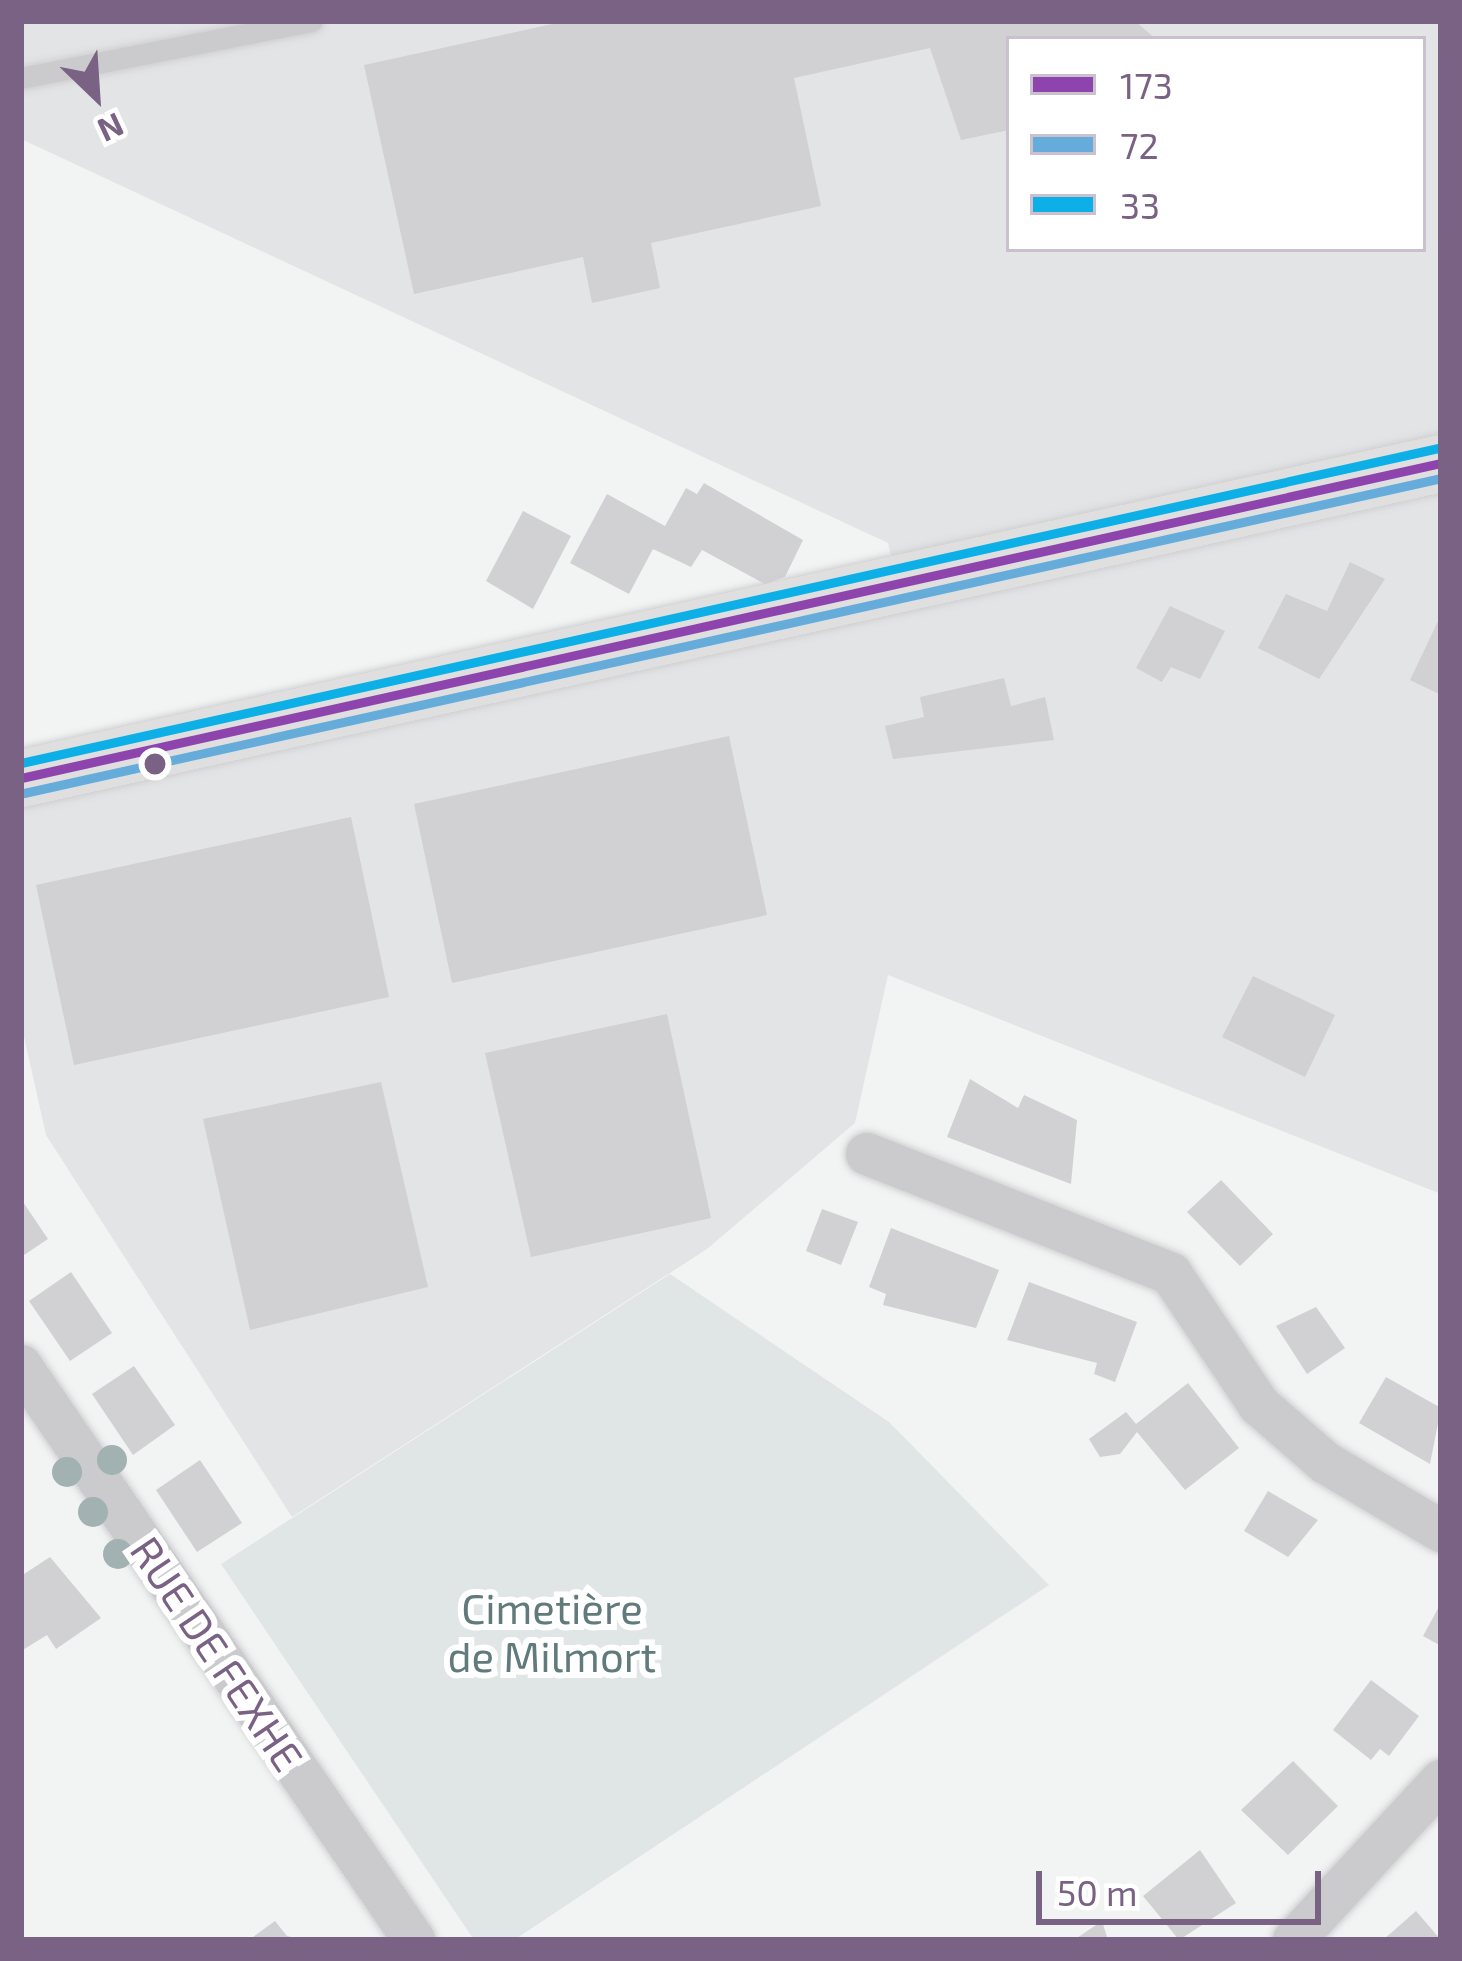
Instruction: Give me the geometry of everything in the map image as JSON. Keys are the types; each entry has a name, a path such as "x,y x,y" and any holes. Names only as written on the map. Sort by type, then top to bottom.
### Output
{"street":[{"path":"21,778 1441,463"},
{"path":"867,1154 1171,1274 1259,1405 1326,1463 1441,1531"},
{"name":"RUE DE FEXHE","path":"21,1366 414,1940"},
{"path":"1294,1940 1441,1781"}],"lane":[{"path":"21,77 311,21"}],"shaded area":[{"path":"21,21 1441,21 1441,1194 888,975 855,1123 707,1249 292,1517 46,1135 21,1023 21,801 903,608 888,543 21,139"}],"green space":[{"name":"Cimetière de Milmort","path":"670,1274 889,1422 1049,1585 514,1940 474,1940 221,1564"}],"building":[{"path":"566,21 1135,21 1152,36 1006,36 1006,131 961,140 930,48 794,78 821,206 651,243 660,288 592,303 583,257 414,294 364,65"},
{"path":"704,483 803,540 785,577 765,584 702,550 691,567 653,549 629,594 570,563 607,494 665,526 686,488 697,494"},
{"path":"523,511 571,536 533,609 486,581"},
{"path":"1350,562 1385,579 1319,679 1258,648 1286,594 1327,611"},
{"path":"1170,606 1225,631 1200,679 1171,667 1162,682 1136,668"},
{"path":"1441,615 1441,695 1410,680"},
{"path":"1004,678 1011,706 1045,697 1054,740 893,759 885,726 924,717 920,697"},
{"path":"729,736 767,915 452,983 414,804"},
{"path":"351,817 389,997 74,1065 36,885"},
{"path":"1253,976 1335,1015 1305,1077 1222,1037"},
{"path":"667,1014 711,1218 531,1257 485,1053"},
{"path":"970,1079 1018,1108 1024,1095 1077,1120 1071,1184 947,1137"},
{"path":"381,1082 428,1287 250,1330 203,1119"},
{"path":"1221,1180 1273,1234 1240,1266 1187,1212"},
{"path":"21,1199 48,1239 21,1257"},
{"path":"822,1209 858,1222 841,1265 806,1251"},
{"path":"891,1228 999,1270 976,1328 883,1305 886,1294 869,1287"},
{"path":"71,1272 112,1333 70,1361 29,1301"},
{"path":"1029,1282 1137,1322 1115,1382 1094,1374 1097,1363 1007,1340"},
{"path":"1316,1307 1345,1348 1307,1374 1276,1326"},
{"path":"134,1366 175,1425 133,1455 92,1394"},
{"path":"1386,1377 1441,1408 1430,1464 1359,1423"},
{"path":"1188,1383 1239,1448 1185,1490 1137,1432 1120,1454 1100,1457 1089,1439 1126,1412 1136,1424"},
{"path":"200,1460 242,1523 197,1552 156,1490"},
{"path":"1268,1491 1318,1520 1288,1557 1244,1531"},
{"path":"50,1557 101,1618 56,1649 47,1635 21,1651 21,1576"},
{"path":"1441,1603 1441,1646 1423,1636"},
{"path":"1371,1680 1419,1716 1389,1756 1380,1749 1371,1760 1333,1730"},
{"path":"1293,1761 1338,1806 1288,1855 1241,1810"},
{"path":"1200,1850 1236,1903 1179,1940 1143,1896"},
{"path":"1416,1911 1441,1940 1383,1940"},
{"path":"275,1921 287,1936 304,1940 249,1940"},
{"path":"1102,1921 1108,1940 1074,1940"}],"transit line":[{"name":"33","path":"21,763 1438,448"},
{"name":"173","path":"21,778 1441,463"},
{"name":"72","path":"24,793 1441,478"}]}
